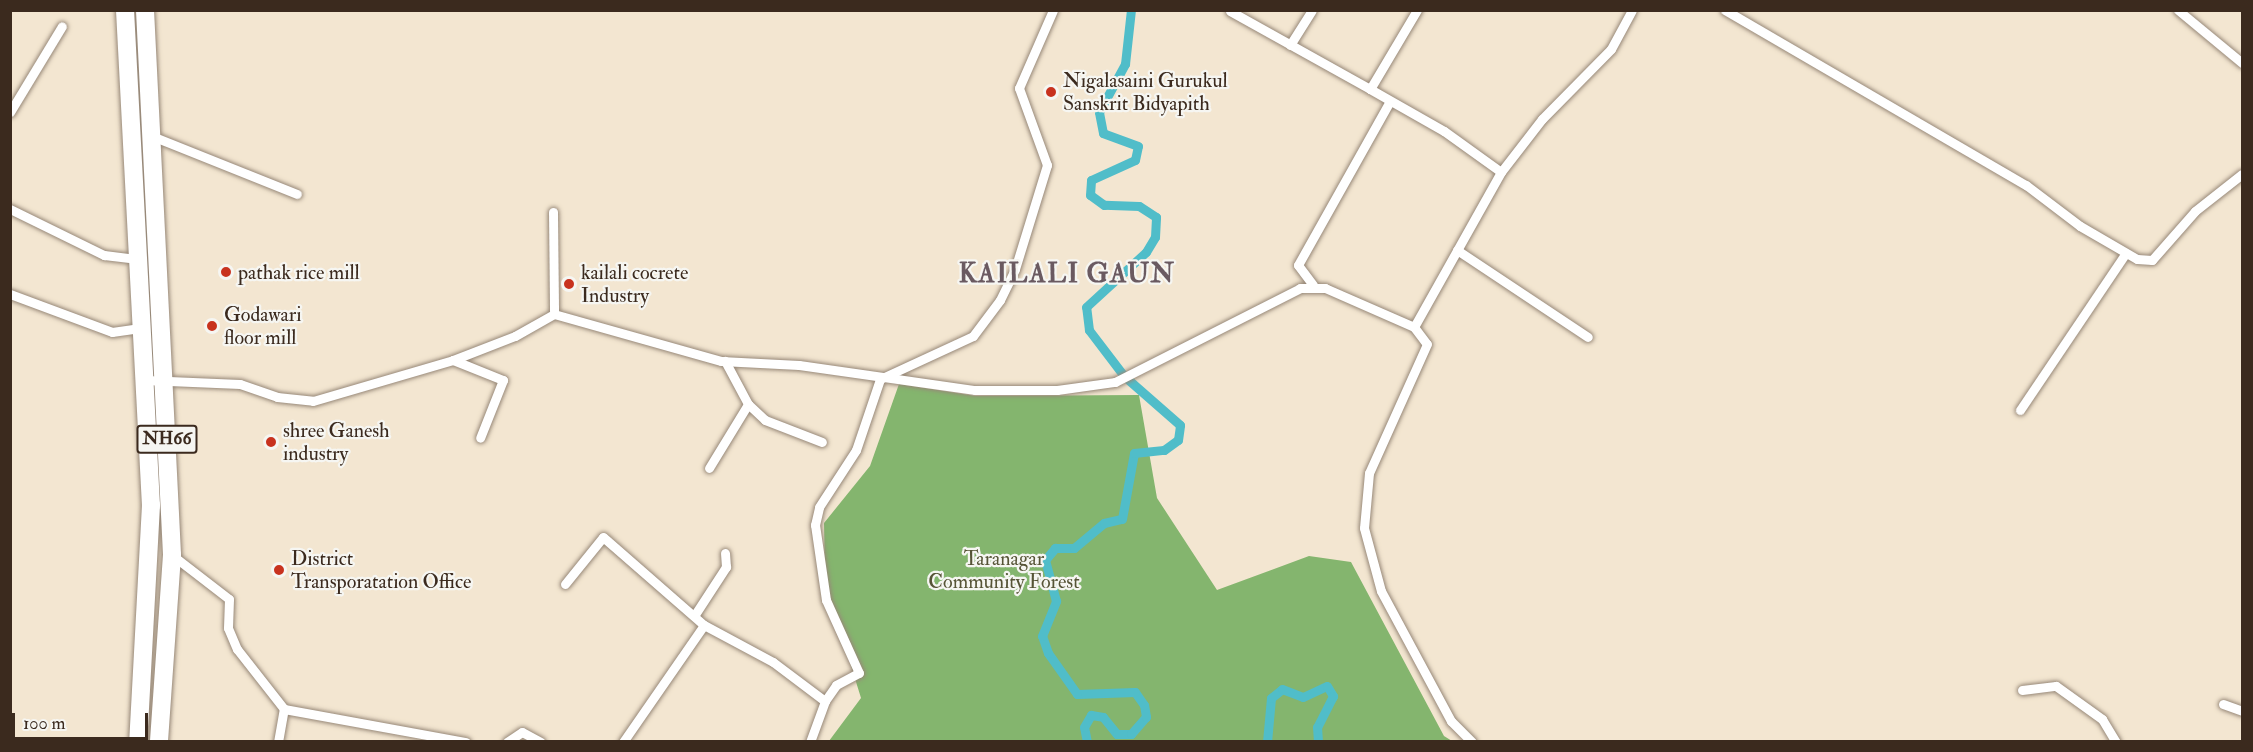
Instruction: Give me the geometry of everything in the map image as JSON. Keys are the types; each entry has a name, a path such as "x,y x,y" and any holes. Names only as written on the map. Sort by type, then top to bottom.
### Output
{"highway":[{"name":"NH66","path":"125,10 142,328 154,380 172,555 159,741"},
{"name":"NH66","path":"138,741 151,535 154,380 152,136 145,10"}],"street":[{"path":"810,741 825,701 836,685 859,673 826,600 815,525 819,507 856,450 880,380 973,336 1015,270 1047,165 1019,88 1053,10"},
{"path":"1290,45 1312,10"},
{"path":"1370,89 1417,10"},
{"path":"1414,327 1500,172 1542,119 1611,50 1632,10"},
{"path":"1725,10 2026,185 2126,253 2152,260 2195,211 2242,174"},
{"path":"2178,10 2242,63"},
{"path":"1230,11 1370,89 1500,172"},
{"path":"10,112 62,27"},
{"path":"1390,101 1298,265 1312,285 1414,327 1426,344 1426,356 1369,473 1364,528 1381,591 1451,721 1472,741"},
{"path":"152,136 297,194"},
{"path":"10,209 104,255 138,260"},
{"path":"553,212 554,314"},
{"path":"1456,250 1588,337"},
{"path":"2020,410 2126,253"},
{"path":"154,380 240,384 277,397 313,401 453,360 515,336 554,314 678,353 725,361 799,365 880,380 975,390 1104,386 1312,285"},
{"path":"10,294 112,332 142,328"},
{"path":"453,360 503,380 480,438"},
{"path":"725,361 748,405 765,420 822,442"},
{"path":"709,468 748,405"},
{"path":"565,584 603,537 704,624 773,662 825,701"},
{"path":"694,616 726,567 725,553"},
{"path":"172,555 229,599 228,628 237,649 284,709 466,741"},
{"path":"623,741 704,624"},
{"path":"2022,690 2056,686 2102,718 2116,741"},
{"path":"2223,704 2242,711"},
{"path":"278,741 284,709"},
{"path":"507,741 522,732 541,741"}],"green space":[{"name":"Taranagar Community Forest","path":"899,384 976,396 1139,395 1157,498 1217,590 1309,556 1351,562 1444,736 1452,741 829,741 861,698 825,582 824,523 870,466"}],"waterway":[{"path":"1087,742 1084,727 1091,715 1103,717 1117,734 1131,734 1146,717 1144,705 1135,692 1077,694 1048,653 1042,636 1056,601 1045,560 1055,548 1074,548 1104,523 1122,519 1134,453 1164,450 1178,440 1180,425 1124,376 1089,330 1086,307 1146,252 1155,237 1156,217 1139,206 1104,205 1090,195 1091,180 1135,160 1138,146 1103,133 1099,112 1125,64 1131,10"},
{"path":"1267,742 1271,698 1282,689 1303,697 1327,686 1333,696 1317,727 1318,742"}],"place":[{"name":"Nigalasaini Gurukul Sanskrit Bidyapith","path":"1051,92"},
{"name":"pathak rice mill","path":"226,272"},
{"name":"kailali cocrete Industry","path":"569,284"},
{"name":"Godawari floor mill","path":"212,326"},
{"name":"shree Ganesh industry","path":"271,442"},
{"name":"District Transporatation Office","path":"279,570"}],"district":[{"name":"KAILALI GAUN","path":"1067,275"}]}
